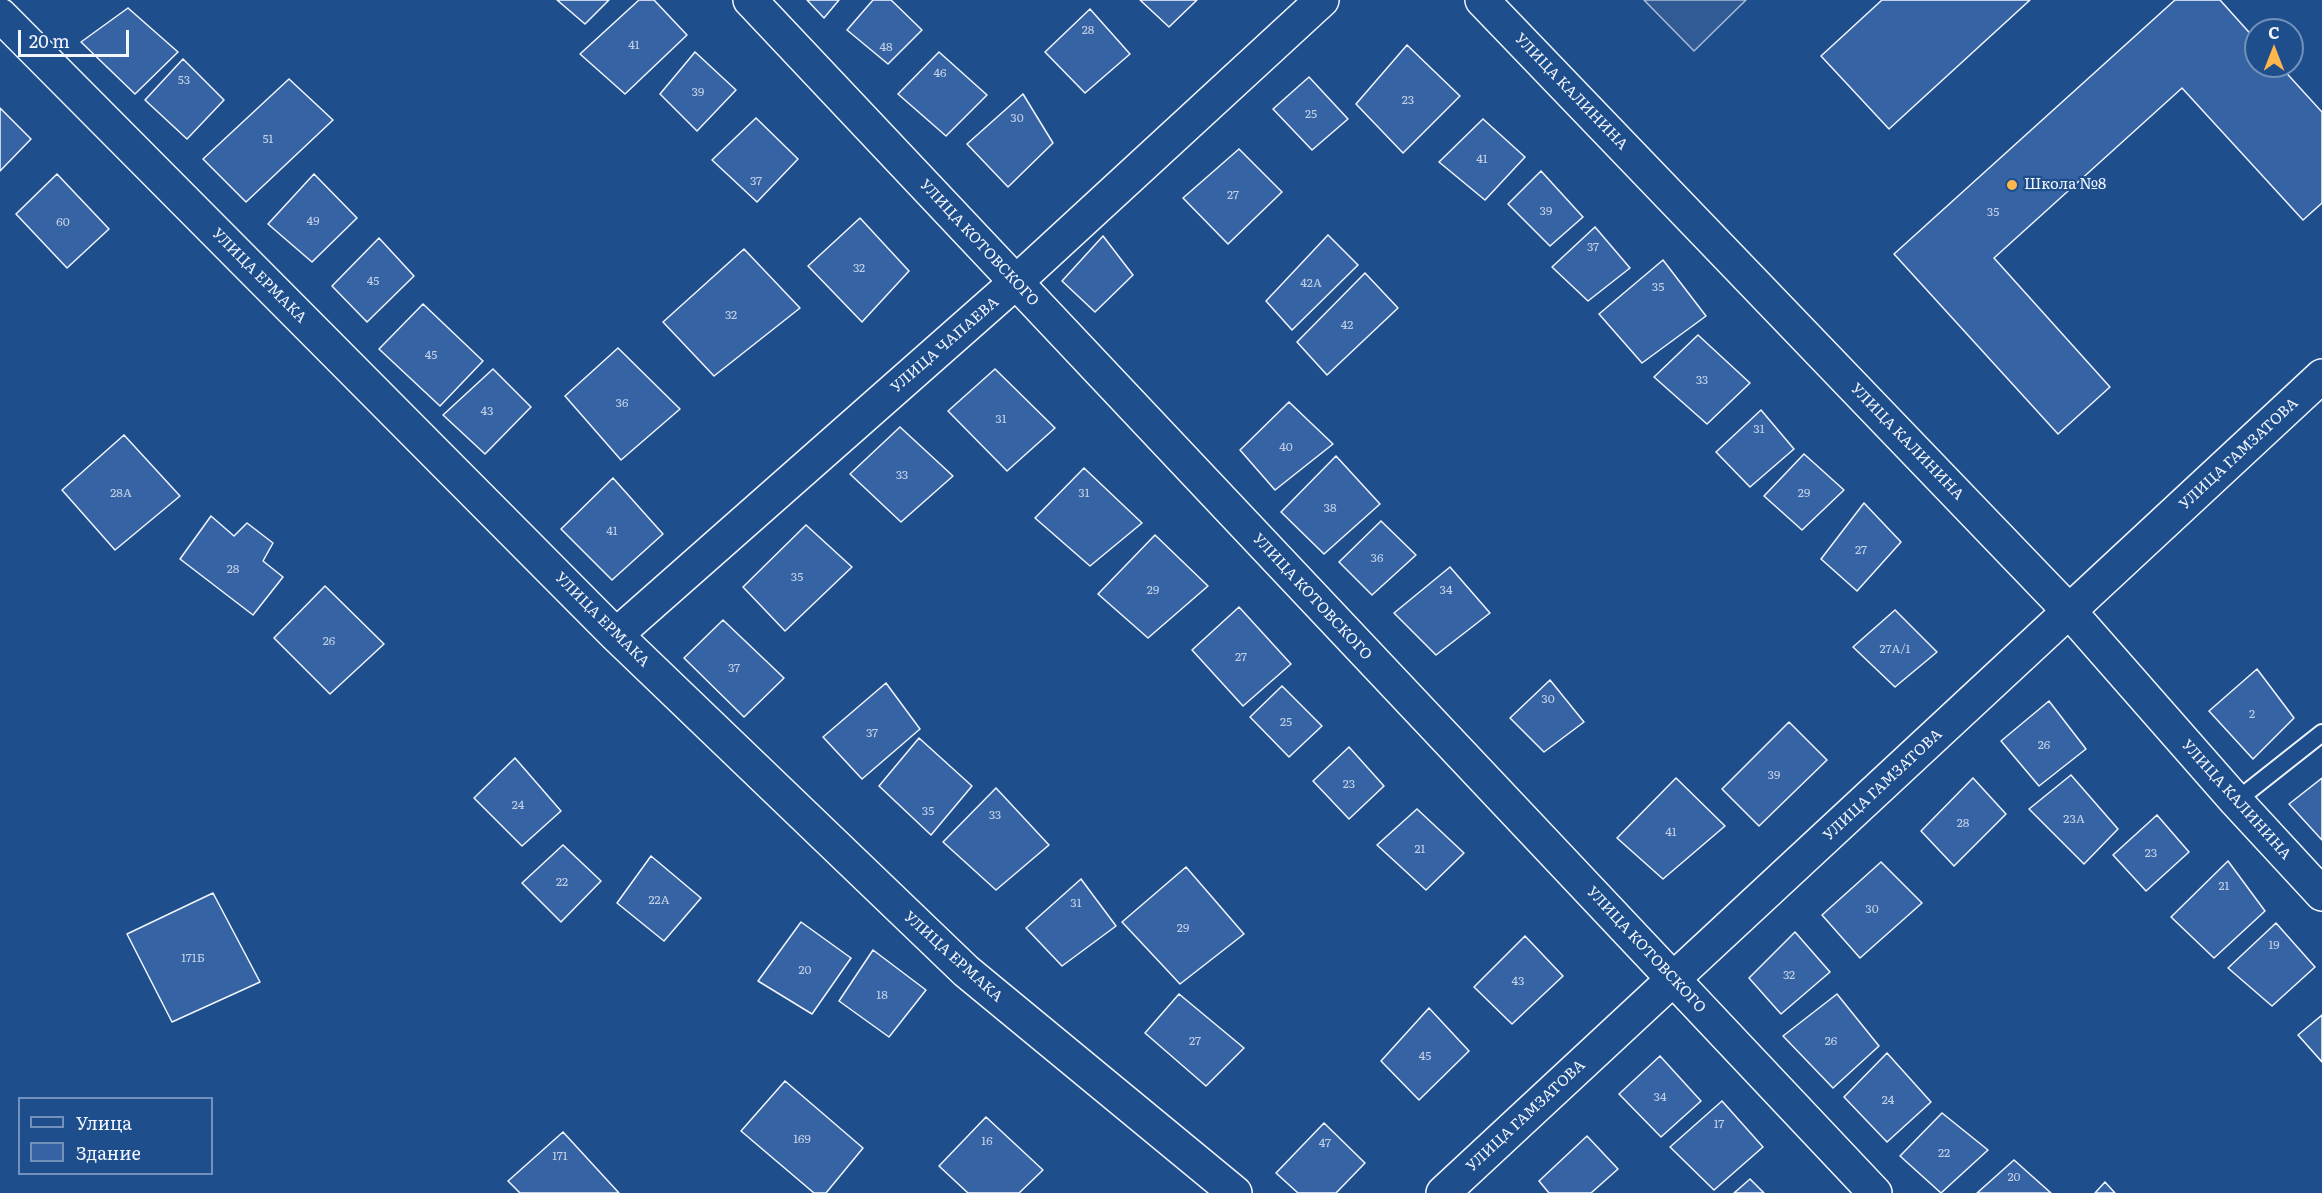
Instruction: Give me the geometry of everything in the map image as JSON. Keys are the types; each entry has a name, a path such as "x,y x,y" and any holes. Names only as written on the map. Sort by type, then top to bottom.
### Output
{"street":[{"name":"УЛИЦА КОТОВСКОГО","path":"750,0 1875,1193"},
{"name":"УЛИЦА ЧАПАЕВА","path":"616,635 1016,282 1322,0"},
{"name":"УЛИЦА КАЛИНИНА","path":"1482,0 2070,612 2236,801 2322,894"},
{"name":"УЛИЦА ЕРМАКА","path":"0,15 616,635 966,971 1234,1193"},
{"name":"УЛИЦА ГАМЗАТОВА","path":"1443,1193 2322,376"}],"lane":[{"path":"2236,801 2322,733"}],"shaded area":[{"path":"1644,0 1746,0 1694,51"}],"building":[{"path":"557,0 609,0 585,24"},
{"path":"639,0 654,0 687,35 625,94 580,54"},
{"path":"807,0 839,0 824,18"},
{"path":"873,0 891,0 922,30 888,64 847,30"},
{"path":"1140,0 1197,0 1169,27"},
{"path":"1882,0 2030,0 1889,129 1821,56"},
{"path":"2175,0 2220,0 2244,27 2244,78 2291,78 2322,112 2322,203 2303,220 2182,88 1994,258 2110,387 2058,434 1894,254"},
{"path":"128,8 178,52 135,94 81,42"},
{"path":"1090,9 1130,54 1085,93 1045,52"},
{"path":"1407,45 1460,96 1403,153 1356,104"},
{"path":"695,52 736,90 697,131 660,94"},
{"path":"939,52 987,95 946,136 898,94"},
{"path":"183,59 224,100 187,139 145,100"},
{"path":"1309,77 1348,119 1312,150 1273,109"},
{"path":"289,79 333,120 246,202 203,159"},
{"path":"1023,94 1053,143 1008,187 967,144"},
{"path":"0,108 31,139 0,171"},
{"path":"756,118 798,159 757,202 712,160"},
{"path":"1483,119 1525,157 1485,200 1439,162"},
{"path":"1239,149 1282,192 1228,244 1183,198"},
{"path":"1541,171 1583,217 1550,246 1508,204"},
{"path":"57,174 109,229 67,268 16,214"},
{"path":"314,174 357,218 312,262 268,224"},
{"path":"860,218 909,271 862,322 808,266"},
{"path":"1595,227 1630,268 1588,301 1552,267"},
{"path":"1328,235 1358,265 1292,330 1266,301"},
{"path":"1103,236 1133,275 1095,312 1062,281"},
{"path":"379,238 414,276 367,322 332,286"},
{"path":"744,249 800,308 714,376 663,322"},
{"path":"1663,260 1706,316 1642,363 1599,314"},
{"path":"1365,273 1398,308 1327,375 1297,342"},
{"path":"423,304 483,361 440,406 379,349"},
{"path":"1698,335 1750,383 1707,424 1654,377"},
{"path":"618,348 680,409 621,460 565,396"},
{"path":"493,369 531,407 485,454 443,415"},
{"path":"995,369 1055,428 1007,471 948,411"},
{"path":"1289,402 1333,444 1275,490 1240,450"},
{"path":"1761,410 1794,449 1750,487 1716,452"},
{"path":"900,427 953,476 901,522 850,474"},
{"path":"124,435 180,496 115,550 62,490"},
{"path":"1804,454 1844,490 1802,530 1764,496"},
{"path":"1336,456 1380,504 1324,554 1281,512"},
{"path":"1084,468 1142,523 1090,566 1035,518"},
{"path":"613,478 663,534 612,580 561,529"},
{"path":"1864,503 1901,542 1857,591 1821,559"},
{"path":"211,516 234,536 247,523 273,543 263,561 283,577 253,615 180,559"},
{"path":"1381,521 1416,555 1372,595 1339,562"},
{"path":"806,525 852,567 785,631 743,587"},
{"path":"1155,535 1208,586 1148,638 1098,594"},
{"path":"1450,567 1490,613 1436,655 1394,613"},
{"path":"325,586 384,644 330,694 274,638"},
{"path":"1239,607 1291,664 1243,706 1192,650"},
{"path":"1895,610 1937,652 1895,687 1853,647"},
{"path":"723,620 784,678 744,717 684,658"},
{"path":"2257,669 2294,718 2253,759 2209,711"},
{"path":"1550,680 1584,722 1544,752 1510,718"},
{"path":"886,683 920,729 862,779 823,737"},
{"path":"1282,686 1322,726 1289,757 1250,717"},
{"path":"2049,701 2086,749 2039,786 2001,741"},
{"path":"1789,722 1827,760 1759,826 1722,789"},
{"path":"919,738 972,786 931,835 879,786"},
{"path":"1349,747 1384,786 1349,819 1313,781"},
{"path":"515,758 561,811 522,846 474,798"},
{"path":"2071,775 2118,829 2084,864 2029,809"},
{"path":"1676,778 1725,826 1663,879 1617,838"},
{"path":"1973,778 2006,814 1954,866 1921,831"},
{"path":"2322,778 2322,840 2289,804"},
{"path":"996,788 1049,845 996,890 943,842"},
{"path":"1417,809 1464,853 1426,890 1377,845"},
{"path":"2157,815 2189,852 2146,891 2113,855"},
{"path":"563,845 601,881 561,922 522,883"},
{"path":"651,856 701,898 664,941 617,903"},
{"path":"2228,861 2265,911 2214,958 2171,917"},
{"path":"1881,862 1922,903 1860,958 1822,915"},
{"path":"1186,867 1244,934 1180,984 1122,922"},
{"path":"1081,879 1116,926 1062,966 1026,928"},
{"path":"213,893 260,982 172,1022 127,934"},
{"path":"801,922 851,958 812,1014 758,981"},
{"path":"2276,923 2315,967 2272,1006 2228,968"},
{"path":"1795,932 1830,972 1781,1014 1749,978"},
{"path":"1525,936 1563,976 1512,1024 1474,987"},
{"path":"873,950 926,990 889,1037 839,1001"},
{"path":"1179,994 1244,1048 1206,1086 1145,1033"},
{"path":"1837,994 1879,1046 1833,1088 1783,1036"},
{"path":"1429,1008 1469,1051 1419,1100 1381,1061"},
{"path":"2322,1015 2322,1062 2298,1035"},
{"path":"1887,1053 1931,1102 1887,1142 1844,1097"},
{"path":"1660,1056 1701,1101 1661,1137 1619,1094"},
{"path":"785,1081 863,1148 826,1193 814,1193 741,1131"},
{"path":"1722,1101 1763,1147 1714,1190 1670,1147"},
{"path":"1942,1113 1988,1150 1941,1193 1900,1156"},
{"path":"986,1117 1043,1170 1019,1193 968,1193 939,1166"},
{"path":"1324,1123 1365,1163 1336,1193 1298,1193 1276,1173"},
{"path":"563,1132 619,1193 520,1193 508,1181"},
{"path":"1587,1136 1618,1169 1591,1193 1549,1193 1539,1181"},
{"path":"2014,1160 2051,1193 1977,1193"},
{"path":"1750,1179 1764,1193 1734,1193"},
{"path":"2105,1182 2115,1193 2095,1193"}],"place":[{"name":"Школа №8","path":"2012,185"}]}
